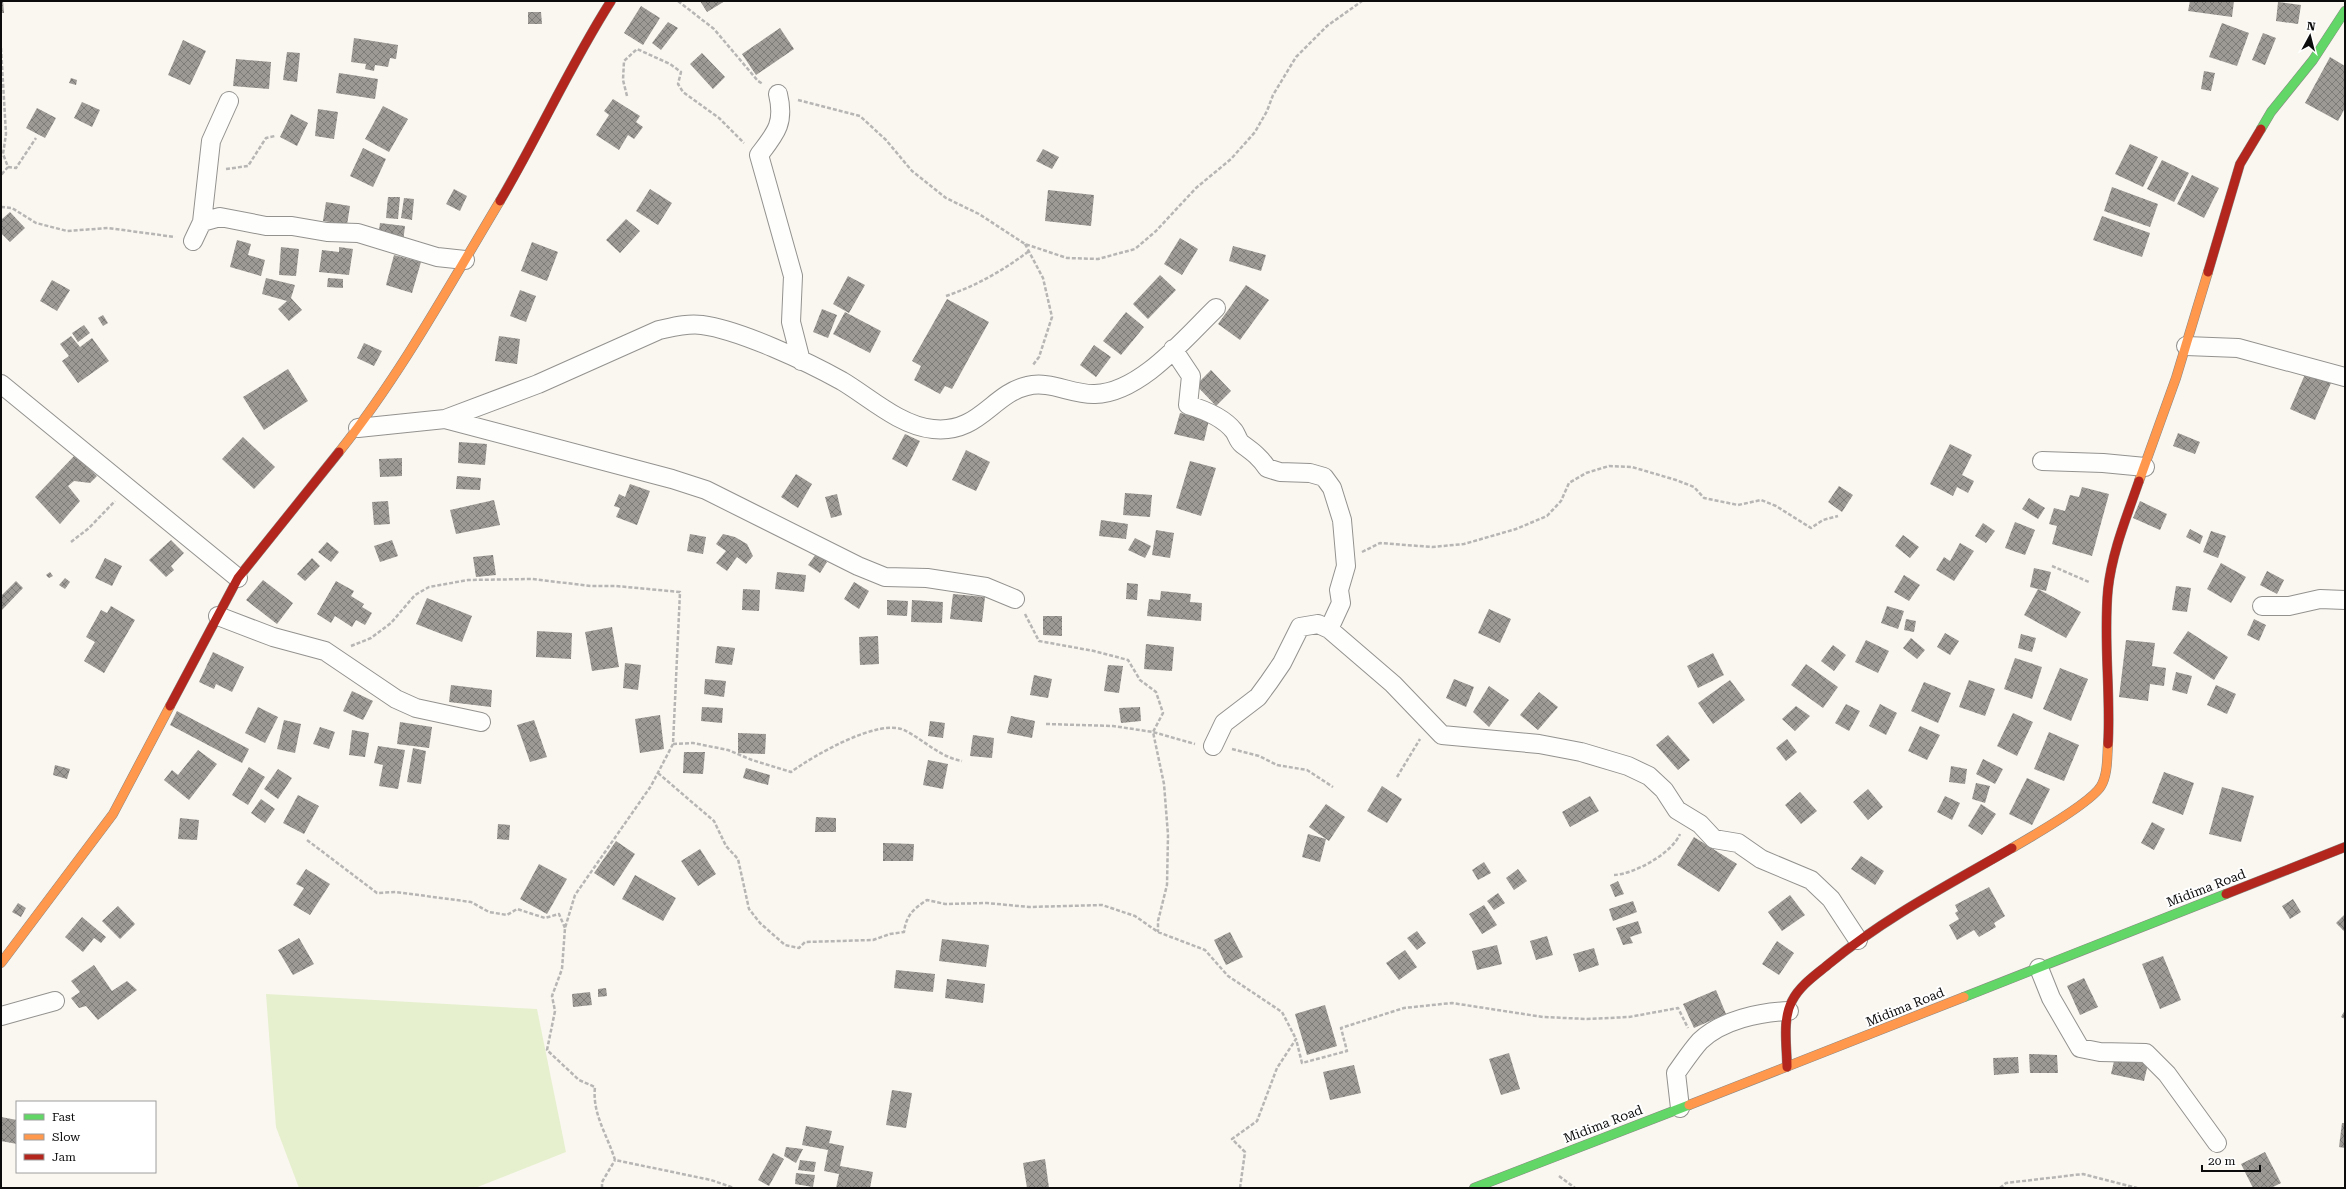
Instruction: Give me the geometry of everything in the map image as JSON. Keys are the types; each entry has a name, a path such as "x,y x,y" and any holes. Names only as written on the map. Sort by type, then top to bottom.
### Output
{"street":[{"path":"1,963 113,814 238,578 358,428 417,340 529,152 596,24 611,1"},
{"path":"1787,1068 1786,1018 1792,1001 1809,980 1858,940 1948,883 1983,865 2046,828 2093,795 2101,786 2106,770 2108,736 2106,632 2108,588 2120,538 2186,346 2240,164 2271,112 2313,60 2345,11"},
{"path":"778,94 782,110 778,130 759,155 793,276 791,322 801,361"},
{"path":"193,240 202,222 212,141 229,101"},
{"path":"202,222 220,217 266,226 292,226 326,232 358,233 437,257 465,260"},
{"path":"358,428 445,419 538,384 659,330 678,326 701,325 722,330 801,361 842,381 903,420 932,429 958,428 985,414 1012,391 1027,386 1042,384 1094,394 1110,392 1144,374 1216,308"},
{"path":"2186,346 2238,348 2345,376"},
{"path":"1173,349 1191,376 1188,405 1199,408 1226,423 1235,432 1241,444 1260,457 1267,468 1280,472 1310,473 1324,477 1332,488 1342,520 1346,564 1339,590 1341,602 1329,629"},
{"path":"1,384 128,487 193,543 238,578"},
{"path":"445,419 672,479 706,490 858,566 885,577 927,578 986,587 1015,599"},
{"path":"2042,461 2102,463 2145,467"},
{"path":"2262,606 2289,606 2320,599 2345,600"},
{"path":"218,616 273,637 325,651 396,699 416,708 481,722"},
{"path":"1213,746 1224,723 1258,698 1282,663 1300,627 1318,624 1329,629 1393,684 1442,735 1538,744 1581,752 1628,766 1649,776 1664,790 1677,810 1700,824 1714,839 1738,843 1761,859 1811,880 1831,900 1858,940"},
{"name":"Midima Road","path":"1474,1188 1787,1068 2345,847"},
{"path":"2039,968 2051,998 2080,1048 2100,1052 2146,1053 2167,1074 2216,1143"},
{"path":"1,1016 55,1001"},
{"path":"1680,1108 1676,1073 1702,1040 1733,1022 1754,1015 1789,1011"}],"path":[{"path":"678,1 714,29 758,81 778,94 860,116 886,140 912,170 946,198 979,214 1025,244 1067,258 1098,259 1135,249 1156,231 1196,188 1231,159 1255,132 1267,111 1273,95 1296,57 1327,26 1362,1"},
{"path":"1,48 6,134 3,154 8,167"},
{"path":"627,96 623,80 624,61 637,50 670,64 681,72 678,84 683,92 719,118 737,137 759,155"},
{"path":"208,174 248,166 266,138 275,136"},
{"path":"8,167 16,168 36,138"},
{"path":"1,174 8,167"},
{"path":"1,207 12,208 36,223 66,231 108,228 193,240"},
{"path":"1025,244 1042,278 1052,317 1039,357 1030,368"},
{"path":"946,296 978,284 1029,252"},
{"path":"1346,564 1361,552 1380,543 1432,548 1464,544 1516,529 1546,516 1561,501 1569,484 1586,473 1609,466 1632,467 1676,480 1694,487 1704,498 1738,504 1761,500 1776,506 1811,528 1823,520 1838,516"},
{"path":"71,542 89,528 128,487"},
{"path":"2052,566 2108,588"},
{"path":"325,651 348,647 371,638 391,623 415,595 429,587 468,580 532,579 591,586 680,592 674,744 658,773 575,895 565,928 562,969 552,996 555,1011 547,1050 579,1080 595,1086 593,1100 596,1115 615,1160"},
{"path":"1015,599 1033,626 1039,641 1094,651 1128,660 1140,680 1156,692 1163,713 1153,732 1164,784 1168,835 1167,885 1158,921 1158,932"},
{"path":"1046,724 1113,726 1153,732 1192,743 1259,756 1277,765 1307,770 1333,787"},
{"path":"674,744 693,743 728,750 752,760 791,772 825,751 886,726 905,730 918,740 951,759 962,761"},
{"path":"1396,777 1414,746 1432,726"},
{"path":"658,773 714,821 726,846 738,859 749,909 760,923 785,945 799,948 805,942 873,940 890,934 904,932 906,922 914,908 927,900 945,904 987,903 1029,907 1102,905 1135,916 1158,932 1206,950 1228,976 1244,989 1282,1012 1296,1039 1302,1063 1347,1051 1341,1028 1404,1008 1452,1003 1543,1017 1587,1019 1629,1017 1678,1008 1686,1026 1702,1040"},
{"path":"1614,875 1626,874 1670,849 1680,835 1682,824 1677,810"},
{"path":"307,840 377,893 396,892 471,902 489,912 507,914 516,909 545,918 559,914 565,928"},
{"path":"1240,1188 1245,1152 1232,1139 1257,1121 1277,1068 1296,1039"},
{"path":"602,1188 602,1182 615,1160"},
{"path":"615,1160 711,1180 734,1188"},
{"path":"2000,1188 2006,1183 2083,1174 2137,1188"}],"green space":[{"path":"266,994 537,1009 566,1152 475,1188 299,1188 276,1127"}],"building":[{"path":"1,1 3,1 4,13 1,13"},
{"path":"700,1 725,1 707,12"},
{"path":"2190,1 2234,1 2232,17 2188,11"},
{"path":"2278,2 2301,5 2298,24 2276,21"},
{"path":"641,6 660,18 643,45 624,33"},
{"path":"528,12 541,12 542,24 528,24"},
{"path":"668,22 678,28 661,50 652,43"},
{"path":"2222,23 2249,33 2237,66 2209,57"},
{"path":"780,28 794,49 756,75 742,54"},
{"path":"2263,33 2276,38 2265,65 2252,60"},
{"path":"354,38 398,45 396,59 390,58 388,67 375,65 374,71 365,69 366,64 351,62"},
{"path":"183,40 206,51 190,85 168,75"},
{"path":"287,52 300,53 297,82 283,80"},
{"path":"702,53 725,77 713,89 690,64"},
{"path":"2330,57 2345,66 2345,108 2338,121 2305,103"},
{"path":"236,59 271,62 269,89 233,86"},
{"path":"2204,71 2215,73 2211,91 2201,89"},
{"path":"339,73 378,79 375,99 336,93"},
{"path":"71,78 77,80 76,85 69,83"},
{"path":"613,99 640,116 636,122 643,127 634,139 628,135 619,150 596,135 609,115 604,111"},
{"path":"82,102 100,110 92,127 74,118"},
{"path":"383,106 408,119 389,152 365,139"},
{"path":"37,108 56,118 45,138 26,128"},
{"path":"318,109 338,112 334,139 315,136"},
{"path":"291,114 308,123 297,146 280,137"},
{"path":"2130,144 2158,157 2143,187 2115,174"},
{"path":"363,148 386,159 373,187 350,176"},
{"path":"1043,149 1059,157 1052,169 1036,161"},
{"path":"2162,160 2189,173 2174,202 2147,189"},
{"path":"2192,175 2219,188 2204,218 2177,204"},
{"path":"2112,187 2158,204 2150,227 2104,211"},
{"path":"454,189 467,196 460,211 446,204"},
{"path":"650,189 672,203 658,225 636,211"},
{"path":"1048,190 1094,195 1091,226 1045,221"},
{"path":"388,197 400,197 398,219 386,218"},
{"path":"404,198 414,199 412,220 401,218"},
{"path":"326,202 350,206 347,225 323,221"},
{"path":"10,212 25,228 10,242 1,233 1,220"},
{"path":"2102,216 2150,233 2142,257 2093,240"},
{"path":"626,219 640,231 620,253 606,240"},
{"path":"380,223 405,226 403,242 378,238"},
{"path":"1180,238 1198,249 1182,275 1164,264"},
{"path":"237,240 251,244 248,255 265,260 261,276 230,267"},
{"path":"532,242 558,252 547,281 521,271"},
{"path":"1233,246 1266,255 1261,271 1229,261"},
{"path":"281,247 299,249 296,276 279,275"},
{"path":"339,247 353,249 349,275 319,272 322,250 339,252"},
{"path":"394,255 421,262 412,293 386,285"},
{"path":"1160,275 1176,290 1148,319 1133,304"},
{"path":"848,276 865,285 849,313 833,304"},
{"path":"266,278 295,285 291,298 302,310 289,321 278,309 287,301 262,294"},
{"path":"328,278 343,279 343,288 327,287"},
{"path":"52,280 70,290 57,311 40,301"},
{"path":"1246,285 1269,300 1240,340 1218,324"},
{"path":"520,290 536,296 526,322 510,316"},
{"path":"947,299 989,322 952,389 945,386 940,394 914,380 921,366 912,361"},
{"path":"822,309 837,315 828,338 813,332"},
{"path":"845,312 881,331 870,353 833,334"},
{"path":"1126,312 1144,327 1121,355 1103,341"},
{"path":"103,315 108,323 103,326 98,318"},
{"path":"84,325 90,333 78,342 72,333"},
{"path":"71,336 80,347 92,338 109,361 78,383 62,361 69,356 60,344"},
{"path":"499,336 520,339 517,364 495,361"},
{"path":"364,343 382,351 374,366 357,358"},
{"path":"1094,345 1111,357 1096,377 1080,365"},
{"path":"288,369 308,401 264,430 243,397"},
{"path":"1211,370 1231,391 1216,406 1196,385"},
{"path":"2306,372 2331,383 2315,420 2290,409"},
{"path":"1180,413 1209,420 1204,441 1174,434"},
{"path":"2178,433 2200,442 2195,454 2173,446"},
{"path":"905,434 920,441 907,467 892,459"},
{"path":"243,437 275,467 254,489 222,459"},
{"path":"459,442 487,444 485,465 458,463"},
{"path":"1950,444 1972,455 1962,475 1974,481 1968,493 1957,487 1953,496 1930,484"},
{"path":"966,450 990,462 976,491 952,480"},
{"path":"75,455 97,476 90,483 74,481 68,486 80,501 60,524 35,497"},
{"path":"402,458 402,476 380,477 379,459"},
{"path":"1190,461 1216,468 1201,516 1176,508"},
{"path":"796,474 812,484 798,508 781,497"},
{"path":"457,476 481,478 480,490 456,489"},
{"path":"630,484 650,491 637,525 616,517 620,508 614,506 619,494 625,497"},
{"path":"1839,486 1853,495 1842,512 1828,502"},
{"path":"2082,487 2109,494 2092,556 2052,544 2057,526 2049,524 2054,508 2065,511 2070,495 2079,497"},
{"path":"1125,493 1152,495 1150,517 1123,515"},
{"path":"837,494 842,515 831,518 825,497"},
{"path":"2029,498 2045,508 2038,519 2022,509"},
{"path":"494,500 500,525 456,534 450,510"},
{"path":"388,501 390,524 374,525 372,502"},
{"path":"2140,501 2167,514 2160,530 2133,518"},
{"path":"1101,520 1128,524 1126,539 1099,536"},
{"path":"2015,522 2035,530 2025,555 2005,548"},
{"path":"1983,523 1995,531 1986,543 1975,536"},
{"path":"2190,529 2203,536 2200,544 2186,537"},
{"path":"1156,530 1174,533 1170,558 1152,555"},
{"path":"2211,531 2226,536 2218,558 2203,552"},
{"path":"690,534 706,537 703,554 687,551"},
{"path":"723,534 735,537 747,544 753,556 746,564 737,557 727,571 716,563 726,551 716,544"},
{"path":"1903,535 1919,547 1910,558 1895,546"},
{"path":"1135,538 1151,546 1145,558 1128,550"},
{"path":"171,540 184,553 171,566 174,570 166,577 149,560"},
{"path":"392,540 398,556 380,562 374,546"},
{"path":"327,542 339,552 331,562 318,552"},
{"path":"1960,543 1974,551 1954,581 1936,570 1944,557 1950,561"},
{"path":"816,554 827,562 820,573 808,565"},
{"path":"493,555 496,575 476,577 473,557"},
{"path":"105,558 122,566 112,586 95,578"},
{"path":"312,558 320,566 305,581 297,574"},
{"path":"2221,563 2246,577 2231,603 2207,589"},
{"path":"2034,568 2051,572 2046,591 2030,587"},
{"path":"2267,571 2284,580 2277,594 2260,585"},
{"path":"50,572 53,576 49,578 46,575"},
{"path":"777,572 806,575 804,592 775,589"},
{"path":"1904,575 1920,585 1909,601 1894,592"},
{"path":"65,578 70,582 65,589 59,585"},
{"path":"263,580 293,603 277,624 246,600"},
{"path":"16,581 23,588 1,611 1,596"},
{"path":"336,581 354,591 351,596 364,604 362,607 372,613 365,625 356,620 352,627 335,616 331,623 317,614"},
{"path":"854,582 869,591 859,609 844,599"},
{"path":"1127,583 1138,584 1137,600 1126,599"},
{"path":"2176,586 2191,588 2187,612 2172,610"},
{"path":"743,589 760,590 759,611 742,610"},
{"path":"2038,589 2081,612 2066,638 2024,615"},
{"path":"1161,591 1191,594 1190,602 1202,603 1201,621 1147,616 1149,599 1160,600"},
{"path":"953,594 985,597 982,622 950,619"},
{"path":"427,598 472,616 462,642 416,624"},
{"path":"887,600 908,601 907,616 887,615"},
{"path":"912,600 943,602 942,623 911,622"},
{"path":"111,606 135,620 104,673 84,661 95,642 86,637 101,610 107,613"},
{"path":"1887,606 1904,611 1898,629 1881,623"},
{"path":"1489,609 1511,619 1500,643 1478,633"},
{"path":"1043,616 1062,616 1062,636 1043,635"},
{"path":"1906,619 1916,621 1914,632 1904,630"},
{"path":"2254,619 2266,625 2259,641 2247,635"},
{"path":"612,627 619,667 592,671 585,632"},
{"path":"537,631 572,633 571,659 536,657"},
{"path":"2188,631 2228,657 2214,680 2173,653"},
{"path":"1945,633 1959,641 1950,655 1937,647"},
{"path":"2021,634 2036,638 2032,652 2018,648"},
{"path":"878,636 879,664 860,665 859,637"},
{"path":"1911,638 1925,650 1917,659 1903,648"},
{"path":"1866,640 1889,651 1878,673 1855,662"},
{"path":"2126,640 2155,643 2152,666 2166,668 2164,686 2150,684 2148,701 2119,697"},
{"path":"1146,644 1174,647 1172,671 1144,669"},
{"path":"1833,645 1846,655 1834,671 1821,661"},
{"path":"717,646 735,648 732,665 715,663"},
{"path":"213,652 244,667 232,692 216,684 214,689 199,682"},
{"path":"1713,653 1724,675 1698,688 1687,666"},
{"path":"2015,658 2042,667 2032,699 2004,689"},
{"path":"625,663 641,665 638,690 623,688"},
{"path":"1806,664 1838,687 1823,708 1791,685"},
{"path":"1108,665 1123,666 1119,693 1104,691"},
{"path":"2060,668 2088,679 2071,721 2043,709"},
{"path":"2176,672 2192,676 2187,694 2172,690"},
{"path":"1034,675 1052,679 1048,698 1030,695"},
{"path":"705,679 726,681 724,697 704,694"},
{"path":"1454,679 1474,687 1466,707 1446,698"},
{"path":"1730,680 1745,700 1713,724 1698,703"},
{"path":"1969,680 1995,689 1985,716 1959,707"},
{"path":"1924,682 1951,693 1938,723 1911,711"},
{"path":"451,685 492,690 491,707 449,702"},
{"path":"2216,685 2236,694 2227,714 2207,705"},
{"path":"1489,686 1509,700 1489,727 1473,712"},
{"path":"352,691 373,701 363,720 343,711"},
{"path":"1539,692 1558,707 1538,730 1520,715"},
{"path":"1846,704 1860,711 1849,731 1835,723"},
{"path":"1880,704 1897,713 1886,735 1869,726"},
{"path":"1796,706 1810,716 1795,731 1782,719"},
{"path":"258,707 278,717 265,743 245,733"},
{"path":"702,707 723,708 722,723 701,721"},
{"path":"1140,707 1141,721 1121,723 1119,708"},
{"path":"177,711 249,749 242,763 170,725"},
{"path":"2013,713 2033,722 2017,756 1997,746"},
{"path":"660,715 664,749 640,753 635,719"},
{"path":"1011,716 1035,721 1032,738 1007,733"},
{"path":"284,720 301,724 295,753 277,749"},
{"path":"534,720 547,757 530,762 517,725"},
{"path":"930,721 945,723 943,738 928,736"},
{"path":"400,722 432,727 429,748 397,744"},
{"path":"1920,726 1940,735 1927,760 1908,751"},
{"path":"320,727 335,732 329,749 313,744"},
{"path":"352,730 369,733 365,757 349,755"},
{"path":"2049,732 2079,745 2064,781 2034,769"},
{"path":"738,733 766,734 765,754 738,753"},
{"path":"973,735 994,738 992,758 970,756"},
{"path":"1668,735 1690,760 1678,770 1656,745"},
{"path":"1787,739 1797,752 1786,761 1776,748"},
{"path":"378,746 405,750 398,789 379,786 383,765 374,763"},
{"path":"413,748 426,751 421,784 407,782"},
{"path":"198,750 217,764 189,800 164,780 172,770 178,775"},
{"path":"684,752 705,752 703,774 683,773"},
{"path":"1983,759 2003,769 1995,784 1976,774"},
{"path":"928,760 948,764 943,789 923,785"},
{"path":"55,765 70,769 67,779 53,775"},
{"path":"1951,766 1967,769 1965,784 1949,782"},
{"path":"249,767 265,777 248,805 232,795"},
{"path":"746,768 770,775 768,785 743,778"},
{"path":"278,769 292,778 278,799 264,789"},
{"path":"2164,772 2194,783 2183,815 2152,803"},
{"path":"2027,778 2050,789 2032,825 2009,814"},
{"path":"1976,783 1990,786 1985,803 1972,799"},
{"path":"1382,786 1402,799 1387,823 1367,811"},
{"path":"2222,787 2254,796 2241,842 2209,834"},
{"path":"1868,789 1883,807 1868,820 1853,802"},
{"path":"1800,792 1817,811 1801,824 1785,805"},
{"path":"298,795 319,806 304,834 283,823"},
{"path":"1590,796 1599,811 1570,827 1562,812"},
{"path":"1945,796 1960,803 1952,820 1937,812"},
{"path":"261,799 275,809 265,823 251,813"},
{"path":"1326,804 1345,817 1329,841 1309,827"},
{"path":"1981,804 1996,814 1982,835 1968,826"},
{"path":"816,817 836,818 836,832 815,832"},
{"path":"180,818 199,820 197,840 178,839"},
{"path":"2152,822 2165,829 2154,850 2141,843"},
{"path":"498,824 510,825 509,840 497,839"},
{"path":"1308,834 1326,839 1320,862 1302,857"},
{"path":"1694,837 1737,864 1719,892 1677,865"},
{"path":"616,841 635,854 614,886 594,873"},
{"path":"883,843 914,844 913,861 883,861"},
{"path":"700,849 716,874 698,886 681,861"},
{"path":"1861,856 1884,871 1875,885 1851,869"},
{"path":"1484,862 1491,873 1478,880 1472,870"},
{"path":"539,864 567,879 547,914 520,899"},
{"path":"306,869 330,884 310,915 293,905 304,888 296,884"},
{"path":"1518,869 1527,881 1514,890 1506,878"},
{"path":"635,875 676,898 663,921 622,899"},
{"path":"1618,881 1624,894 1615,897 1610,885"},
{"path":"1989,887 2005,916 1994,923 1996,927 1979,937 1974,930 1957,940 1949,925 1959,919 1955,913 1958,911 1955,905"},
{"path":"1498,893 1505,903 1494,910 1487,901"},
{"path":"1790,895 1805,915 1782,931 1768,912"},
{"path":"2293,899 2301,912 2290,919 2282,906"},
{"path":"1633,901 1637,912 1613,921 1609,909"},
{"path":"18,903 26,908 21,917 12,912"},
{"path":"1484,905 1497,925 1482,934 1469,914"},
{"path":"118,906 135,924 120,939 102,921"},
{"path":"2345,914 2345,932 2336,923"},
{"path":"82,917 106,937 101,943 94,938 83,952 65,937"},
{"path":"1638,921 1642,933 1630,937 1633,943 1623,945 1616,928"},
{"path":"1417,931 1426,943 1417,950 1407,938"},
{"path":"1230,932 1243,957 1226,965 1214,940"},
{"path":"1547,936 1553,955 1536,960 1530,941"},
{"path":"299,938 314,964 293,975 278,950"},
{"path":"942,939 989,945 986,967 939,961"},
{"path":"1777,941 1794,953 1779,975 1762,964"},
{"path":"1497,945 1502,964 1477,970 1472,951"},
{"path":"1594,948 1599,965 1579,972 1573,954"},
{"path":"1405,950 1417,967 1399,980 1386,963"},
{"path":"2163,956 2181,1000 2160,1009 2142,964"},
{"path":"94,965 112,991 127,981 137,990 98,1020 86,1006 79,1008 71,998 80,992 71,981"},
{"path":"896,970 935,974 933,992 894,988"},
{"path":"2084,978 2098,1007 2080,1015 2067,986"},
{"path":"947,979 985,984 983,1003 945,998"},
{"path":"606,988 607,996 598,997 598,989"},
{"path":"1716,990 1726,1014 1694,1028 1683,1004"},
{"path":"590,992 592,1005 573,1007 572,994"},
{"path":"1325,1005 1337,1046 1307,1055 1295,1014"},
{"path":"2345,1010 2345,1019 2341,1017"},
{"path":"1509,1053 1520,1089 1501,1095 1489,1059"},
{"path":"2029,1054 2057,1055 2058,1073 2030,1073"},
{"path":"2018,1057 2019,1073 1994,1075 1993,1058"},
{"path":"2115,1057 2148,1064 2144,1081 2111,1074"},
{"path":"1354,1065 1361,1093 1330,1100 1323,1072"},
{"path":"892,1090 912,1093 906,1128 886,1125"},
{"path":"1,1117 16,1120 16,1144 1,1141"},
{"path":"2342,1123 2345,1123 2345,1148 2339,1147"},
{"path":"806,1126 832,1131 829,1143 844,1146 840,1166 873,1172 870,1188 836,1188 839,1174 824,1171 828,1150 802,1145"},
{"path":"786,1147 803,1149 796,1163 784,1156"},
{"path":"2265,1152 2281,1183 2271,1188 2253,1188 2241,1164"},
{"path":"773,1153 784,1159 769,1186 758,1180"},
{"path":"1045,1159 1049,1188 1027,1188 1023,1163"},
{"path":"800,1160 816,1162 814,1172 798,1170"},
{"path":"796,1173 815,1175 813,1187 795,1184"}],"traffic: fast":[{"path":"2261,129 2271,112 2313,60 2345,11"},
{"path":"1964,997 2226,894"},
{"path":"1474,1188 1689,1105"}],"traffic: slow":[{"path":"339,452 362,422 404,361 500,201"},
{"path":"2139,481 2176,378 2208,272"},
{"path":"1,963 113,814 170,706"},
{"path":"2012,848 2060,819 2095,793 2101,786 2105,776 2108,744"},
{"path":"1689,1105 1964,997"}],"traffic: jam":[{"path":"500,201 568,75 611,1"},
{"path":"2208,272 2240,164 2261,129"},
{"path":"170,706 238,578 339,452"},
{"path":"2108,744 2109,705 2106,627 2108,589 2116,548 2139,481"},
{"path":"2226,894 2345,847"},
{"path":"1787,1067 1787,1016 1795,995 1804,985 1851,946 1873,931 1919,902 2012,848"}]}
